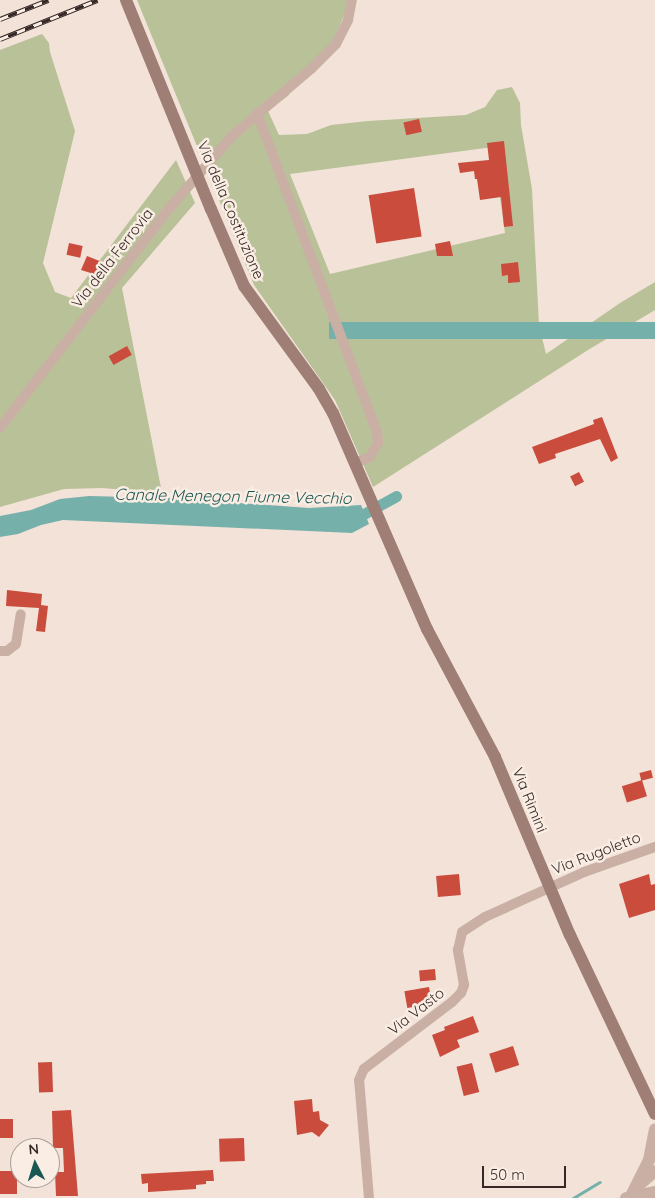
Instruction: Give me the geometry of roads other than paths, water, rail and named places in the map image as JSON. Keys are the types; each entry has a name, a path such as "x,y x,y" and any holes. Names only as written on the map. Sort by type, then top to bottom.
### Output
{"main road":[{"name":"Via della Costituzione","path":"126,0 244,286 319,390 333,413 369,495"},
{"name":"Via Rimini","path":"369,495 427,629 495,757 549,888 655,1114"}],"street":[{"name":"Via della Ferrovia","path":"0,428 167,211 231,137 311,69 336,44 348,20 352,0"},
{"path":"257,114 377,433 378,443 370,457 355,463"},
{"path":"0,651 7,652 16,644 21,614"},
{"name":"Via Rugoletto","path":"549,888 584,872 655,847"},
{"name":"Via Vasto","path":"369,1198 359,1080 364,1069 461,993 464,984 458,950 462,932 485,916 549,888"},
{"path":"634,1197 649,1160 655,1130"},
{"path":"634,1197 648,1175 655,1171"},
{"path":"634,1197 655,1192"}],"water":[{"path":"329,322 655,322 655,339 329,339"},
{"path":"89,496 168,498 309,508 361,505 369,524 352,533 63,520 41,525 18,534 0,537 0,516 31,510 60,499"}],"waterway":[{"name":"Canale Menegon Fiume Vecchio","path":"350,515 362,515 396,496"},
{"path":"573,1198 600,1182"}],"railway":[{"path":"0,19 48,0"},
{"path":"0,39 97,0"}]}
